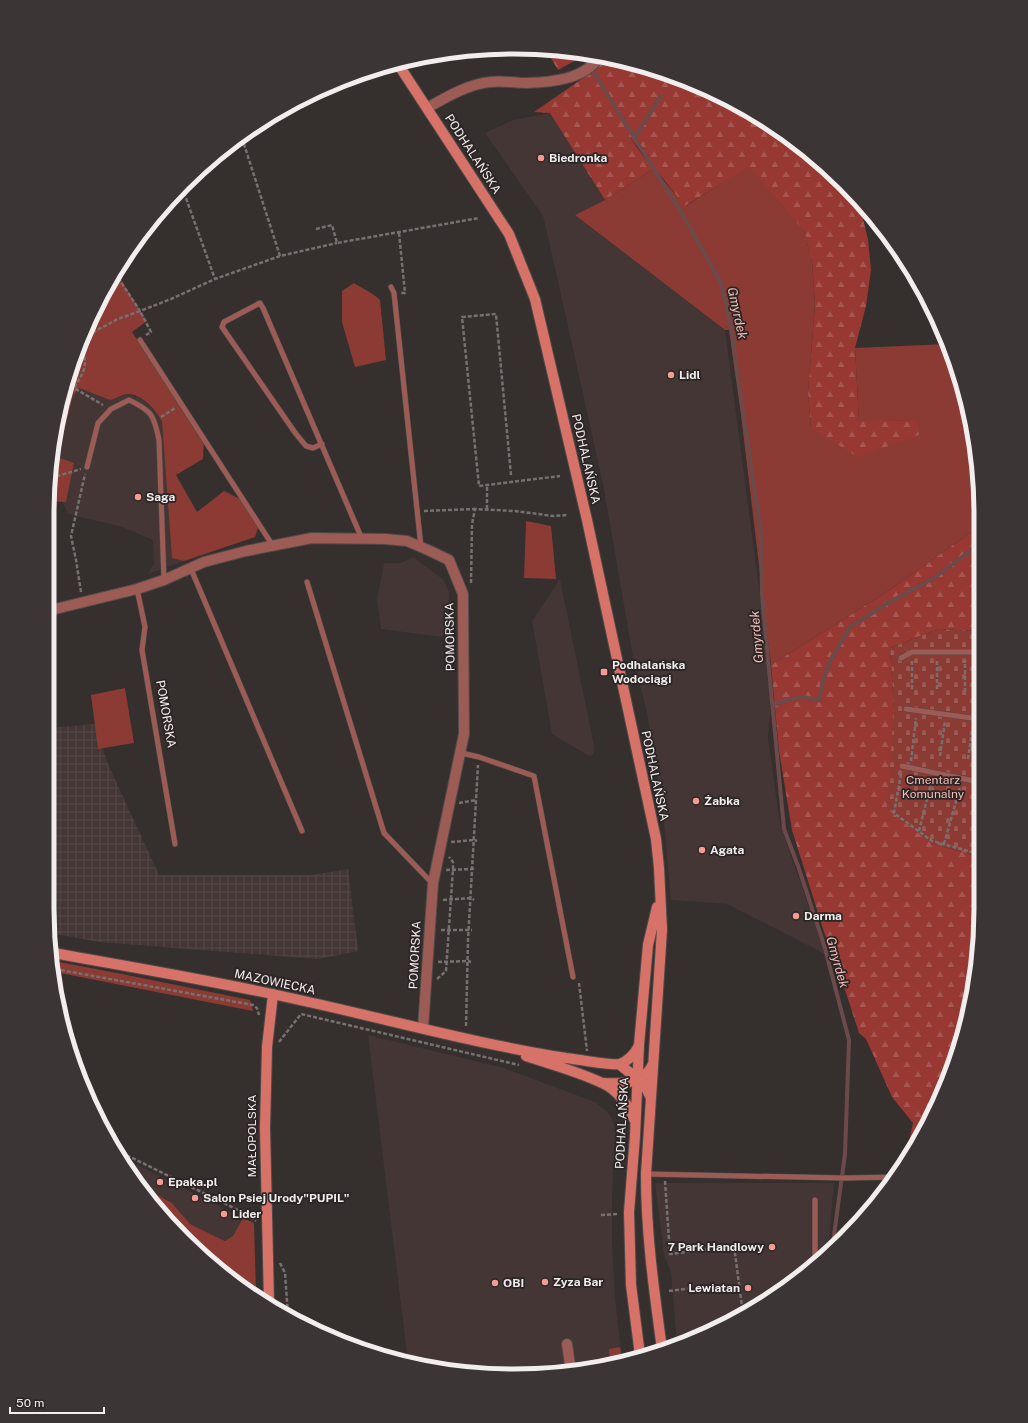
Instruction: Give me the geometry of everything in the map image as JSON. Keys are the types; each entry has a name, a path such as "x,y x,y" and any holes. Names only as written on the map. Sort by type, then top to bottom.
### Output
{"street":[{"path":"427,108 451,95 489,82 526,83 564,79 581,73 595,62"},
{"name":"PODHALAŃSKA","path":"401,69 509,234 535,299 587,520 656,839 662,930 646,1174 646,1210 650,1259 661,1345"},
{"name":"POMORSKA","path":"54,609 137,589 164,580 204,562 246,551 312,538 385,539 407,541 449,560 463,594 464,734 433,884 423,1028"},
{"name":"PODHALAŃSKA","path":"640,1351 631,1285 629,1212 648,945 660,893"},
{"name":"MAZOWIECKA","path":"56,954 273,994 549,1055 619,1064"},
{"name":"MAŁOPOLSKA","path":"269,1298 264,1128 267,1047 273,994"},
{"name":"MAZOWIECKA","path":"490,1043 603,1083 622,1084 634,1081 649,1072 654,1062"},
{"path":"640,1045 637,1051 628,1059 619,1064 644,1084 651,1098"},
{"name":"MAZOWIECKA","path":"603,1083 620,1096 629,1107 635,1124"},
{"path":"567,1344 570,1365"}],"lane":[{"path":"391,287 394,293 421,547"},
{"path":"322,444 313,448 306,446 296,434 222,327 224,322 260,303 322,444 362,539"},
{"path":"140,340 273,546"},
{"path":"87,467 98,423 111,409 129,400 144,407 155,421 159,440 164,580"},
{"path":"191,569 302,831"},
{"path":"307,582 384,833 433,884"},
{"name":"POMORSKA","path":"137,589 145,627 142,650 174,844"},
{"path":"901,658 912,652 974,652"},
{"path":"906,709 974,718"},
{"path":"461,753 479,757 534,776 573,977"},
{"path":"902,766 974,781"},
{"path":"646,1174 844,1178 887,1177"},
{"path":"815,1200 815,1257"}],"path":[{"path":"243,142 280,256"},
{"path":"184,194 215,279"},
{"path":"91,333 118,319 171,299 215,279 280,256 337,243 479,218"},
{"path":"316,229 332,225 337,243"},
{"path":"394,293 405,293 399,233"},
{"path":"119,279 140,311 151,332 140,340"},
{"path":"511,475 496,314 462,317 480,486 560,476"},
{"path":"71,393 85,370 85,357 83,353"},
{"path":"74,388 111,409"},
{"path":"155,421 181,404"},
{"path":"56,477 87,467"},
{"path":"82,603 71,536 87,467"},
{"path":"487,485 487,509"},
{"path":"471,583 472,524 475,509"},
{"path":"417,512 487,509 553,516 568,515"},
{"path":"912,652 912,689"},
{"path":"936,689 938,652"},
{"path":"965,652 965,692"},
{"path":"910,767 918,710"},
{"path":"940,756 946,714"},
{"path":"968,759 974,732"},
{"path":"459,1025 466,1026 476,841 478,764 471,762"},
{"path":"902,766 894,813 932,841 973,852 974,848"},
{"path":"919,831 934,772"},
{"path":"944,844 962,778"},
{"path":"441,842 476,841"},
{"path":"434,982 446,971 453,862 448,856"},
{"path":"436,870 474,869"},
{"path":"431,900 472,899"},
{"path":"430,930 471,930"},
{"path":"428,962 469,962"},
{"path":"58,970 253,1005 257,1008 260,1019"},
{"path":"573,977 579,983 588,1055"},
{"path":"276,1047 301,1014 524,1066"},
{"path":"126,1155 238,1210 257,1222"},
{"path":"665,1185 670,1254"},
{"path":"601,1215 617,1214"},
{"path":"664,1254 734,1246 742,1308"},
{"path":"669,1291 692,1288"}],"shaded area":[{"path":"550,113 605,200 575,215 725,330 772,689 768,738 780,824 825,954 727,904 671,900 665,831 647,713 633,657 603,484 543,216 485,133 513,120"},
{"path":"79,388 110,400 128,394 141,398 158,413 163,421 172,557 184,561 148,574 154,564 153,540 122,527 68,514 61,498 56,474 62,431 73,396"},
{"path":"413,557 444,580 449,592 448,629 442,637 381,629 377,600 384,563 401,563"},
{"path":"560,579 595,750 591,757 552,734 532,621"},
{"path":"95,724 108,764 159,875 312,875 348,869 358,951 318,959 99,942 55,934 54,727"},
{"path":"368,1035 504,1068 595,1102 608,1112 613,1121 615,1132 612,1195 612,1243 615,1298 622,1356 574,1365 514,1369 454,1365 407,1356"},
{"path":"129,1161 243,1218 233,1237 226,1241 190,1224 172,1203 152,1192"},
{"path":"655,1183 834,1183 829,1244 794,1274 770,1291 717,1322 677,1339 671,1273 664,1254"}],"green space":[{"path":"549,56 578,59 558,70"},
{"path":"598,62 604,63 662,78 717,101 770,132 794,149 817,168 860,211 868,239 871,270 866,306 855,348 859,421 917,420 919,435 858,457 811,428 808,392 815,304 812,262 804,231 749,167 685,206 627,134 653,169 605,200 550,113 534,112 586,76"},
{"path":"749,166 804,231 812,262 815,304 808,392 811,428 917,420 859,422 855,348 941,344 950,366 965,424 973,484 974,530 888,591 771,665 741,415 729,330 725,330 575,215 605,200 653,169 686,206"},
{"path":"120,278 147,321 132,332 204,438 203,459 176,475 197,512 224,491 242,500 259,525 255,537 184,561 172,558 162,421 148,403 138,397 126,394 110,400 79,388 73,396 58,452 70,395 78,367 80,365 80,362 101,311"},
{"path":"354,283 380,300 386,360 355,367 342,322 342,291"},
{"path":"58,457 74,463 66,502 54,501"},
{"path":"526,521 551,526 556,579 524,578"},
{"path":"974,530 974,631 938,629 890,648 894,709 931,843 974,856 973,939 965,999 950,1057 927,1112 908,1145 913,1123 892,1097 866,1039 859,1033 838,968 824,932 792,830 779,751 771,665 888,591"},
{"name":"Cmentarz Komunalny","path":"938,629 974,631 974,856 931,843 887,809 894,709 890,648"},
{"path":"125,688 134,743 98,749 91,695"},
{"path":"57,962 250,1000 253,1011 59,973"},
{"path":"152,1192 172,1203 190,1224 225,1241 233,1236 243,1218 254,1223 256,1290 211,1255 168,1212"},
{"path":"620,1347 621,1356 610,1359 609,1349"}],"waterway":[{"name":"Gmyrdek","path":"586,60 684,217 721,283 732,331 761,534 762,595 784,829 824,945 849,1040 845,1154 833,1239"},
{"path":"634,138 661,96"},
{"path":"773,705 787,700 803,697 819,700 823,681 831,659 850,627 886,604 934,578 974,548"}],"place":[{"name":"Biedronka","path":"541,158"},
{"name":"Lidl","path":"671,375"},
{"name":"Saga","path":"138,497"},
{"name":"Podhalańska Wodociągi","path":"604,672"},
{"name":"Żabka","path":"696,801"},
{"name":"Agata","path":"702,850"},
{"name":"Darma","path":"796,916"},
{"name":"Epaka.pl","path":"160,1182"},
{"name":"Salon Psiej Urody\"PUPIL\"","path":"195,1198"},
{"name":"Lider","path":"224,1214"},
{"name":"7 Park Handlowy","path":"772,1247"},
{"name":"Zyza Bar","path":"545,1282"},
{"name":"OBI","path":"495,1283"},
{"name":"Lewiatan","path":"748,1288"}]}
